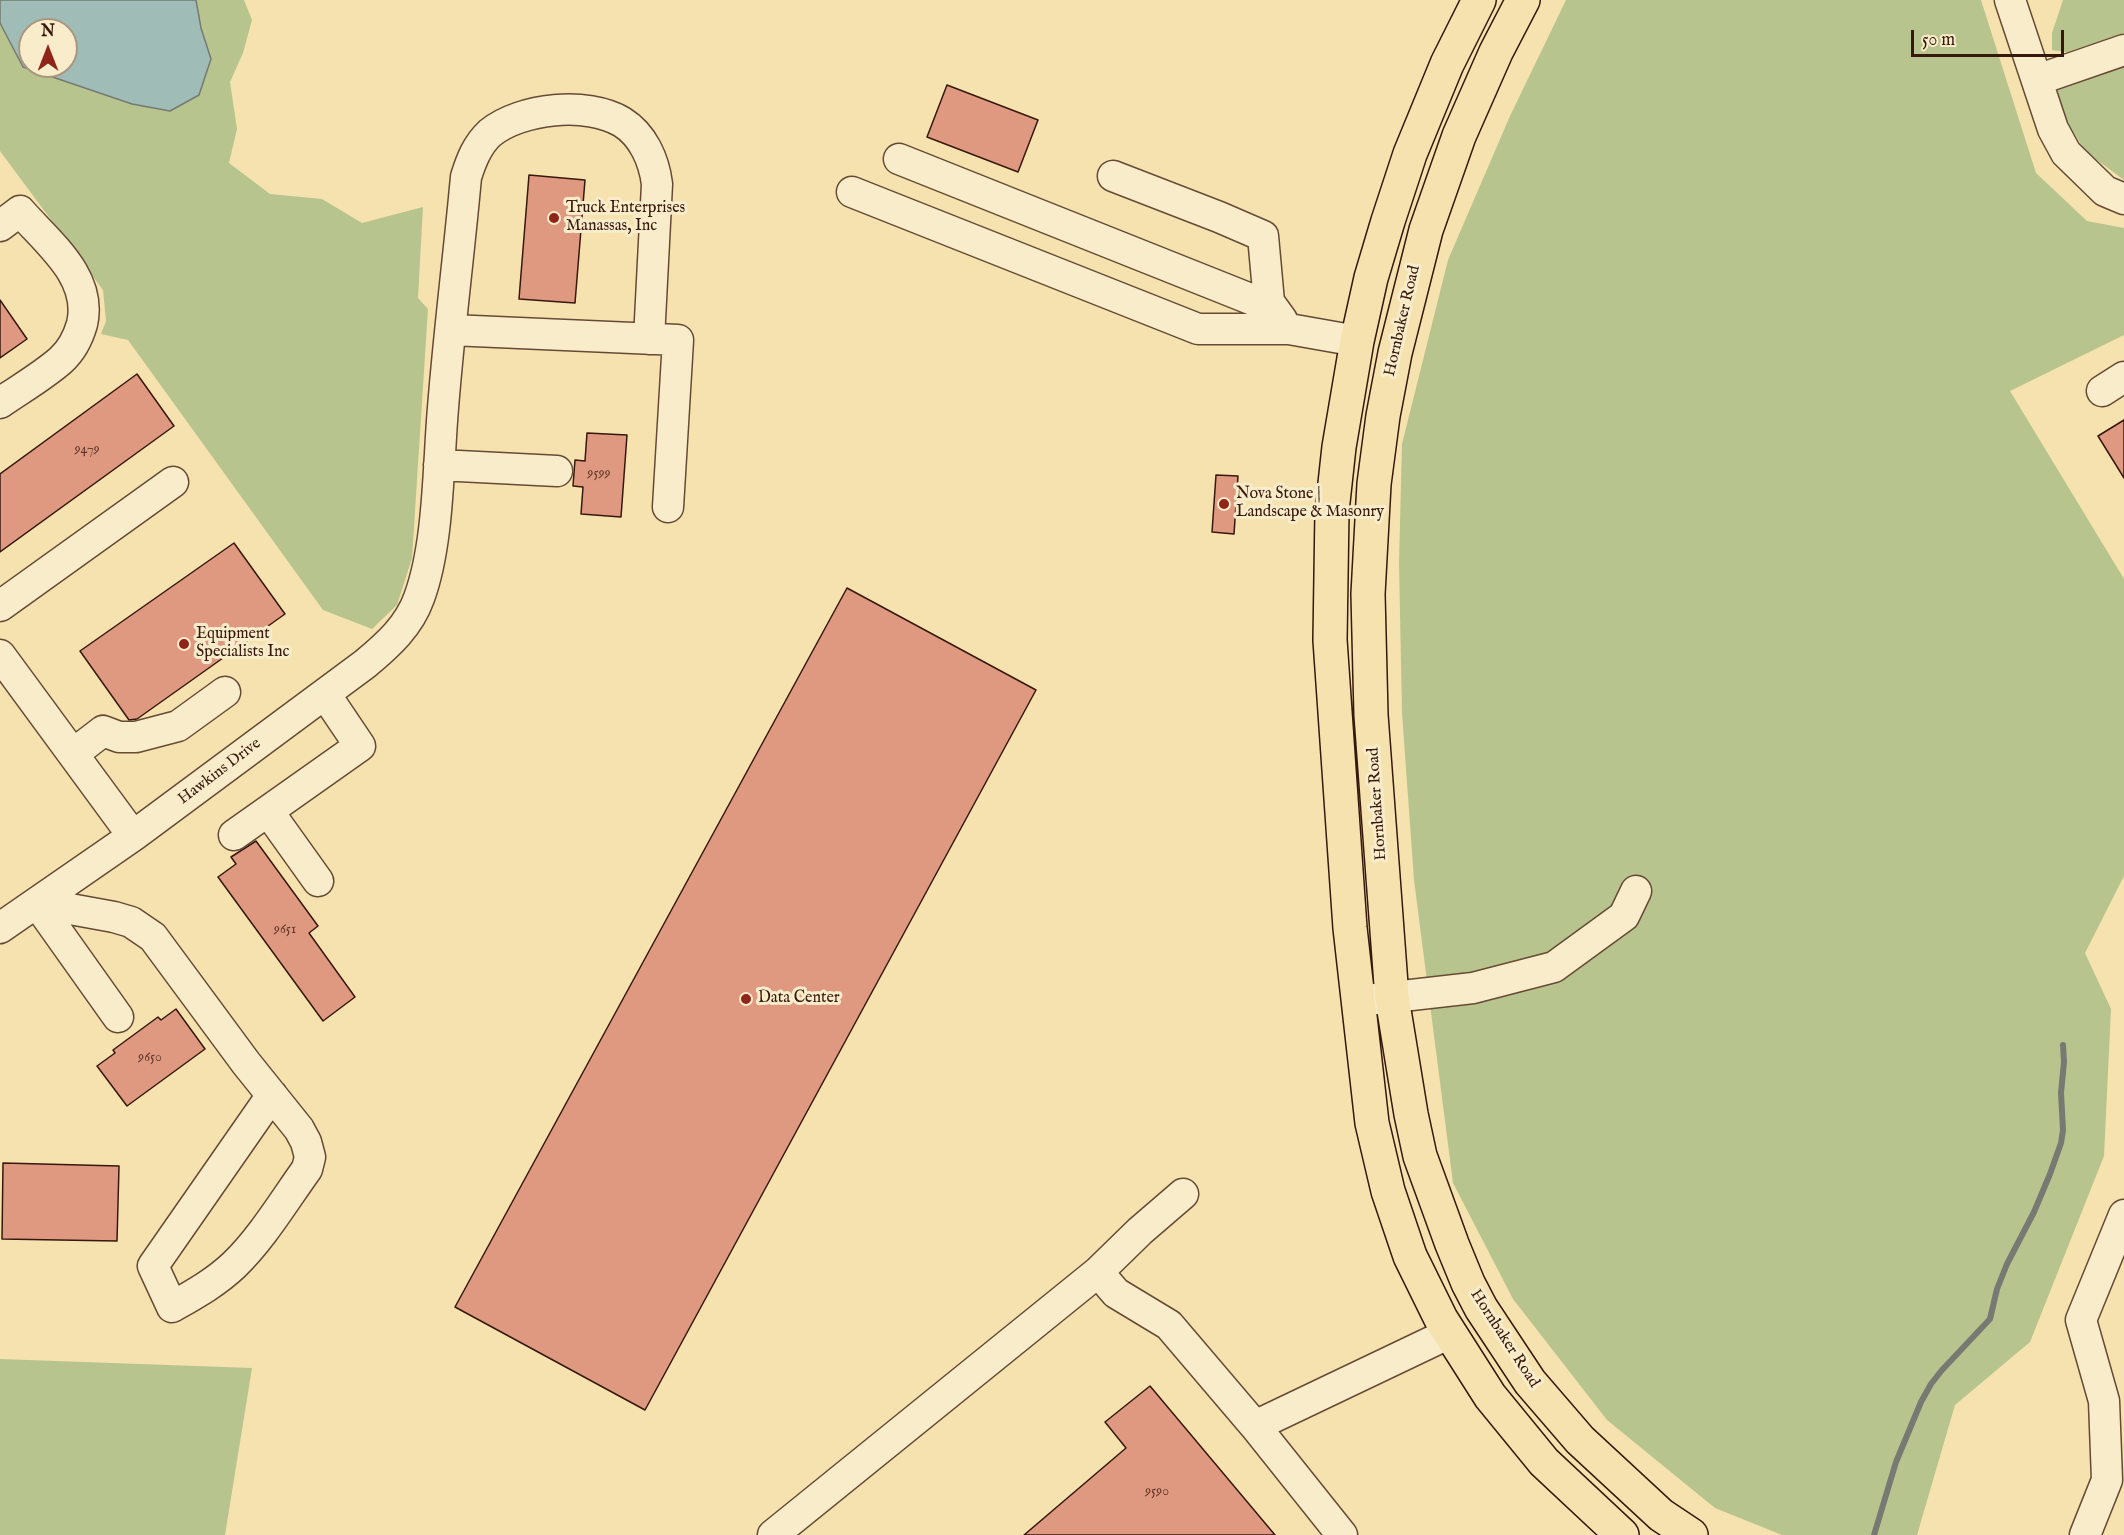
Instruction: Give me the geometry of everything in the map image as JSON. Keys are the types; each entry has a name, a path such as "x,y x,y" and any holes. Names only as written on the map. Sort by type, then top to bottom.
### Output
{"main road":[{"path":"1479,0 1447,64 1410,154 1371,278 1357,341 1340,447 1332,511 1330,640 1350,928 1372,1123 1388,1191 1410,1256 1450,1333 1490,1396 1544,1462 1622,1535"},
{"name":"Hornbaker Road","path":"1524,0 1496,52 1459,136 1426,230 1395,353 1383,416 1374,484 1368,594 1371,715 1392,998 1420,1156 1452,1244 1481,1308 1530,1382 1580,1440 1661,1515 1690,1535"}],"street":[{"path":"2010,0 2053,129 2066,153 2104,191 2124,200"},
{"path":"2037,80 2124,50"},
{"name":"Hawkins Drive","path":"0,928 134,836 325,694 383,649 411,617 420,597 433,534 466,177 474,153 488,135 503,124 519,116 561,110 594,113 621,122 638,137 652,162 657,184 649,339"},
{"path":"899,159 1281,319 1357,341"},
{"path":"1113,176 1263,236 1269,302 1281,319"},
{"path":"852,192 1198,329 1281,319"},
{"path":"0,226 20,212 74,273 84,303 84,315 79,333 69,350 52,366 0,403"},
{"path":"451,330 678,340 668,507"},
{"path":"438,465 557,471"},
{"path":"0,606 173,482"},
{"path":"0,655 134,836"},
{"path":"73,754 103,731 119,737 136,737 178,726 225,692"},
{"path":"234,835 360,746 325,694"},
{"path":"268,811 318,881"},
{"path":"1358,1001 1473,988 1554,967 1624,916 1636,891"},
{"path":"37,903 118,1017"},
{"path":"37,903 122,919 153,937 299,1129 306,1143 310,1157 307,1168 250,1248 233,1266 212,1282 172,1307 153,1266 272,1095"},
{"path":"773,1535 1098,1272 1140,1231 1183,1194"},
{"path":"2085,1535 2107,1480 2104,1401 2082,1320 2124,1215"},
{"path":"1098,1272 1116,1293 1169,1325 1255,1426 1342,1535"},
{"path":"1255,1426 1450,1333"}],"green space":[{"path":"0,0 244,0 252,20 243,53 230,82 237,129 229,163 270,194 322,199 362,223 423,207 418,298 428,309 412,558 397,605 372,629 323,610 128,340 101,334 106,321 103,290 0,151"},
{"path":"1566,0 1981,0 2036,173 2087,221 2124,228 2124,335 2010,391 2124,579 2124,876 2085,953 2111,1009 2104,1156 2030,1342 1955,1405 1917,1535 1782,1535 1715,1508 1607,1420 1513,1299 1453,1183 1414,880 1402,713 1399,563 1402,444 1448,260 1510,116"},
{"path":"2063,0 2124,0 2124,33 2067,52 2052,50 2052,33"},
{"path":"2124,64 2124,180 2085,151 2070,127 2054,88"},
{"path":"0,1359 252,1368 225,1535 0,1535"}],"water":[{"path":"0,0 196,0 201,28 211,59 199,95 170,111 132,104 55,78 78,78 78,18 18,18 18,57 0,23"}],"building":[{"path":"947,85 1038,120 1018,172 927,137"},
{"path":"529,175 585,180 575,303 519,299"},
{"path":"0,300 27,339 0,358"},
{"path":"137,374 174,426 0,552 0,474"},
{"path":"2124,420 2124,478 2098,436"},
{"path":"587,433 627,435 621,517 581,514 583,487 573,486 575,460 585,461"},
{"path":"1216,475 1238,476 1234,534 1212,532"},
{"path":"234,543 285,614 137,719 129,720 80,651"},
{"name":"Data Center","path":"847,588 1036,690 645,1410 455,1307"},
{"path":"256,841 318,926 309,933 355,997 323,1021 218,877 236,864 231,857"},
{"path":"176,1009 205,1049 127,1106 97,1066 115,1053 113,1050 158,1017 161,1020"},
{"path":"3,1163 119,1166 117,1241 2,1239"},
{"path":"1150,1386 1275,1535 1024,1535 1126,1448 1105,1422"}],"waterway":[{"path":"1874,1535 1896,1462 1921,1402 1942,1370 1990,1319 1997,1289 2007,1264 2034,1212 2050,1174 2063,1130 2061,1093 2063,1045"}],"place":[{"name":"Truck Enterprises Manassas, Inc","path":"554,218"},
{"name":"Nova Stone | Landscape & Masonry","path":"1224,504"},
{"name":"Equipment Specialists Inc","path":"184,644"},
{"name":"Data Center","path":"746,999"}]}
